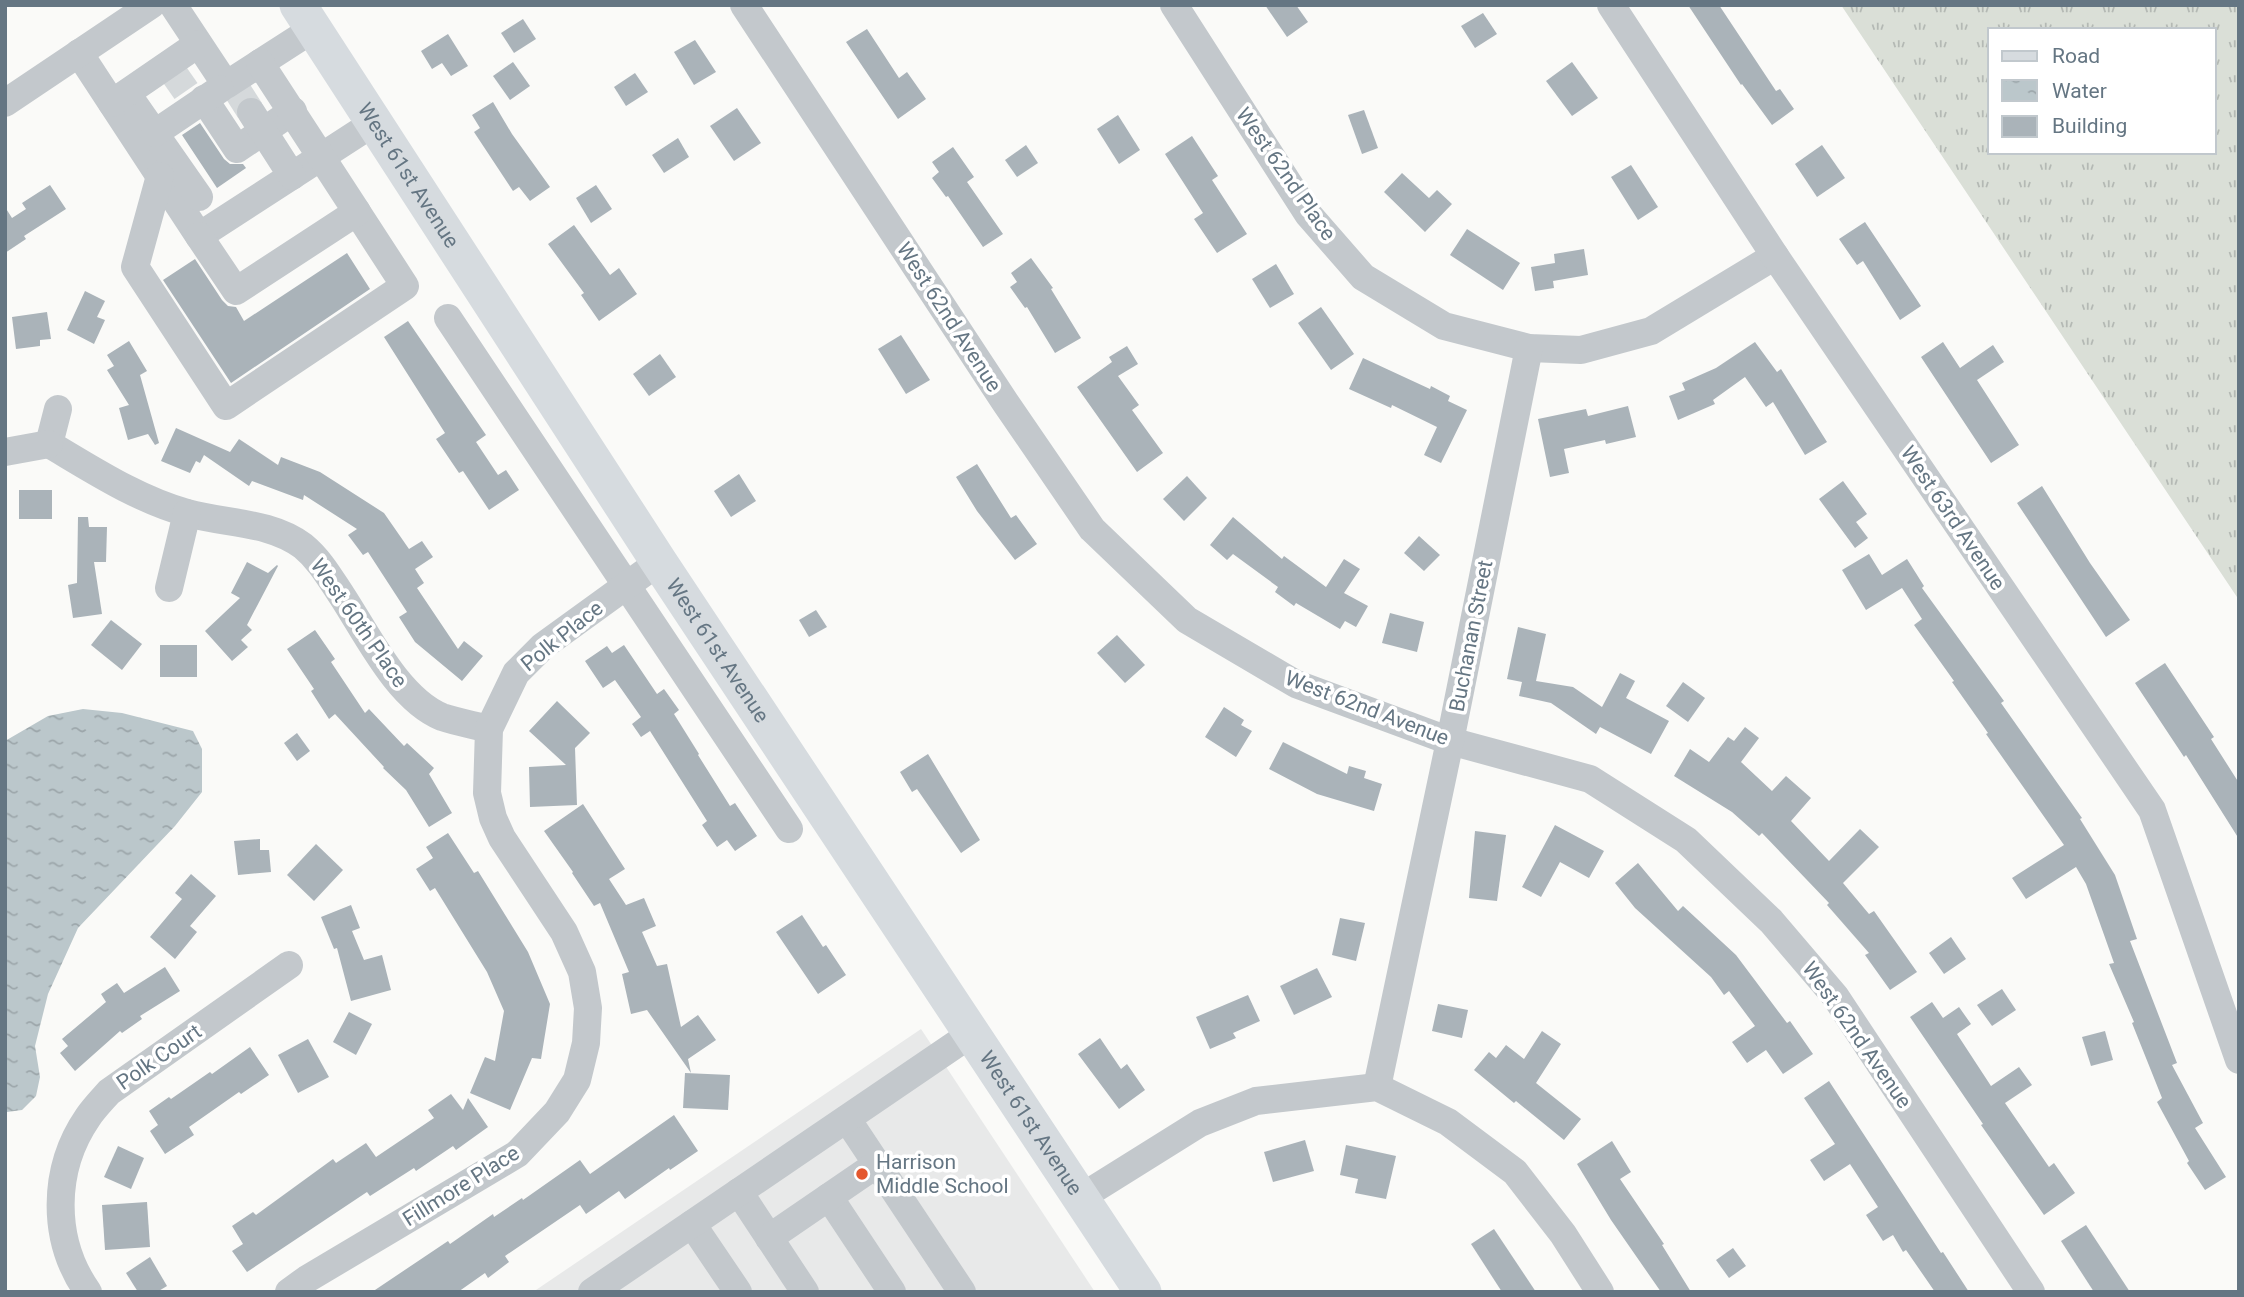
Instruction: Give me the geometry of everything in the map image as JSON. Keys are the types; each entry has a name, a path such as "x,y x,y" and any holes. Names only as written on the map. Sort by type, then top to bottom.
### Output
{"main road":[{"name":"West 61st Avenue","path":"306,17 659,562 1143,1292"}],"street":[{"path":"5,103 151,5"},
{"path":"173,5 198,44 202,86 237,149 258,121 293,111"},
{"name":"West 62nd Avenue","path":"744,5 1005,402 1092,529 1188,620 1296,684 1450,741 1590,779 1686,840 1771,921 1835,996 2031,1292"},
{"name":"West 62nd Place","path":"1174,5 1308,214 1363,277 1444,326 1529,348 1581,350 1651,331 1775,256"},
{"name":"West 63rd Avenue","path":"1611,5 1775,256 2152,810 2239,1059"},
{"path":"119,98 202,86 260,63 306,17"},
{"path":"198,44 202,86"},
{"path":"79,53 155,133 199,197"},
{"path":"160,176 135,267 226,406 405,286 260,63"},
{"path":"155,133 202,86"},
{"path":"119,98 160,176 236,291 357,212"},
{"path":"258,121 292,176"},
{"path":"199,236 374,122"},
{"path":"448,318 789,829"},
{"name":"Buchanan Street","path":"1377,1087 1529,348"},
{"path":"5,452 49,444 58,410"},
{"name":"West 60th Place","path":"49,444 112,481 153,501 187,513 264,527 285,535 322,565 405,689 422,705 442,717 489,729"},
{"path":"169,588 187,513"},
{"name":"Polk Place","path":"489,729 516,673 543,646 659,562"},
{"name":"Fillmore Place","path":"289,1292 517,1154 557,1111 577,1080 586,1043 588,1008 582,972 564,932 502,838 493,818 487,793 489,729"},
{"name":"Polk Court","path":"88,1292 71,1262 63,1234 59,1201 62,1177 87,1118 109,1092 289,965"},
{"path":"592,1292 971,1034"},
{"path":"1080,1198 1200,1123 1256,1101 1377,1087 1448,1122 1515,1172 1563,1234 1600,1292"},
{"path":"847,1119 962,1292"},
{"path":"769,1238 877,1164"},
{"path":"739,1192 805,1292"},
{"path":"829,1197 892,1292"},
{"path":"692,1224 738,1292"}],"shaded area":[{"name":"Harrison Middle School","path":"921,1029 1095,1292 533,1292"}],"green space":[{"path":"1841,5 2239,5 2239,600"}],"water":[{"path":"83,709 122,713 193,731 202,749 202,792 175,826 78,928 48,994 35,1046 40,1077 36,1096 22,1110 7,1112 5,741 48,716"}],"building":[{"path":"1265,5 1296,5 1308,22 1287,37"},
{"path":"1688,5 1719,5 1776,91 1780,89 1794,109 1772,125 1741,85"},
{"path":"1483,13 1497,34 1475,48 1461,26"},
{"path":"523,19 536,39 514,53 501,33"},
{"path":"867,29 899,78 907,72 926,99 898,119 846,42"},
{"path":"448,34 468,66 451,76 442,63 432,69 421,51"},
{"path":"695,40 716,72 694,85 674,52"},
{"path":"513,62 530,86 510,100 493,76"},
{"path":"1572,62 1598,98 1572,116 1546,81"},
{"path":"635,73 648,92 626,106 614,87"},
{"path":"493,102 550,187 530,201 519,187 513,191 474,132 480,128 472,115"},
{"path":"737,108 761,143 734,161 710,126"},
{"path":"1364,110 1378,148 1362,154 1348,115"},
{"path":"1118,115 1140,150 1119,164 1097,129"},
{"path":"200,123 224,159 230,164 243,164 246,168 217,188 182,135"},
{"path":"1192,136 1218,176 1212,180 1247,234 1217,253 1194,219 1203,213 1165,154"},
{"path":"678,138 689,157 664,173 652,155"},
{"path":"1026,145 1038,163 1017,177 1005,160"},
{"path":"1822,145 1845,178 1817,197 1795,164"},
{"path":"953,147 974,177 967,182 1003,234 983,247 948,196 946,197 932,178 939,172 932,162"},
{"path":"1631,165 1658,207 1638,220 1611,177"},
{"path":"1402,173 1429,198 1437,190 1452,204 1425,232 1384,192"},
{"path":"50,185 66,209 24,236 26,239 5,253 5,207 12,218 26,209 22,203"},
{"path":"596,185 612,209 591,223 576,198"},
{"path":"1865,222 1921,306 1900,320 1863,261 1857,265 1839,239"},
{"path":"574,225 610,275 619,268 637,294 599,321 581,295 584,293 548,244"},
{"path":"1467,229 1520,263 1503,290 1450,255"},
{"path":"1584,249 1588,275 1553,281 1554,288 1535,291 1531,267 1555,263 1554,254"},
{"path":"347,253 370,289 231,383 163,280 195,259 222,300 228,306 236,307 244,321"},
{"path":"1031,258 1053,288 1051,289 1081,338 1055,353 1027,307 1025,308 1010,287 1017,282 1011,273"},
{"path":"1276,264 1294,294 1270,308 1252,279"},
{"path":"85,291 105,301 97,317 105,320 94,344 67,330"},
{"path":"1321,307 1354,354 1331,370 1298,323"},
{"path":"47,312 51,339 40,340 40,346 16,349 12,317"},
{"path":"408,321 486,435 476,442 498,475 506,470 519,490 489,510 463,471 459,473 436,439 445,433 384,337"},
{"path":"901,335 930,380 906,394 878,349"},
{"path":"129,341 147,371 140,375 159,443 155,445 148,434 128,440 119,408 129,405 107,370 114,366 107,355"},
{"path":"1755,342 1777,372 1781,369 1827,442 1805,455 1773,402 1766,407 1745,377 1713,400 1715,404 1678,420 1669,396 1685,390 1682,383 1716,368"},
{"path":"1943,342 1960,368 1993,345 2004,362 1977,380 2019,445 1991,463 1921,357"},
{"path":"1127,346 1138,364 1118,376 1139,405 1132,410 1163,453 1137,472 1077,387 1112,362 1109,357"},
{"path":"660,354 676,377 649,396 633,374"},
{"path":"1363,358 1430,389 1431,386 1450,396 1448,401 1467,410 1441,463 1424,455 1437,427 1392,405 1391,408 1349,389"},
{"path":"1628,406 1636,437 1606,444 1605,440 1564,449 1569,473 1550,477 1538,419 1586,409 1588,416"},
{"path":"176,428 230,452 239,439 278,465 281,457 320,472 384,513 409,549 422,541 433,557 415,569 424,583 417,588 458,649 464,641 483,656 462,681 415,642 399,617 407,612 368,552 363,555 348,535 357,529 304,495 303,500 252,481 249,486 204,455 200,463 196,461 190,473 161,461"},
{"path":"977,464 1011,518 1016,515 1037,544 1015,560 977,511 956,477"},
{"path":"739,474 756,501 731,517 714,491"},
{"path":"1187,476 1207,498 1184,521 1163,499"},
{"path":"1843,481 1867,514 1856,522 1868,538 1855,548 1819,499"},
{"path":"2042,486 2090,563 2130,620 2106,637 2017,503"},
{"path":"19,490 52,490 52,519 19,519"},
{"path":"78,517 88,517 89,527 107,527 106,562 94,562 102,614 73,618 68,585 77,583"},
{"path":"1233,517 1282,559 1284,556 1326,587 1344,559 1360,569 1344,593 1368,606 1356,627 1345,621 1340,629 1296,603 1294,606 1275,592 1278,587 1233,554 1227,560 1210,545"},
{"path":"1419,536 1440,555 1424,571 1404,553"},
{"path":"1869,554 1882,575 1907,559 1924,586 1922,588 2004,701 2001,703 2082,818 2080,819 2115,875 2137,939 2130,941 2177,1063 2172,1065 2203,1123 2195,1128 2226,1177 2205,1190 2187,1163 2189,1161 2157,1102 2162,1098 2109,964 2114,963 2086,884 2076,867 2026,899 2012,878 2064,845 1914,625 1922,619 1902,588 1866,610 1842,570"},
{"path":"247,562 268,573 278,566 247,625 252,630 241,640 248,647 232,661 205,631 240,598 231,593"},
{"path":"816,610 827,627 809,637 799,620"},
{"path":"1390,613 1424,622 1417,652 1382,643"},
{"path":"111,620 142,644 122,670 91,645"},
{"path":"1518,627 1546,634 1536,681 1573,687 1602,707 1620,673 1635,681 1626,698 1669,721 1651,754 1600,727 1596,734 1551,703 1519,696 1522,682 1507,679"},
{"path":"315,630 335,659 331,662 365,713 369,709 404,746 407,743 434,768 429,774 452,813 429,827 406,790 335,714 329,719 311,691 314,689 287,649"},
{"path":"1117,635 1145,665 1125,683 1097,653"},
{"path":"160,645 197,645 197,677 160,677"},
{"path":"624,645 657,694 664,689 679,710 674,714 698,755 730,806 735,803 757,836 735,851 727,840 717,847 702,825 707,821 650,731 641,737 632,724 641,717 615,680 603,688 585,661 607,646 612,653"},
{"path":"2165,663 2214,737 2211,739 2239,783 2239,839 2186,755 2184,757 2135,683"},
{"path":"1683,682 1705,698 1688,722 1666,706"},
{"path":"557,701 590,733 575,748 577,805 530,807 529,767 566,765 529,731"},
{"path":"1224,707 1244,720 1241,725 1252,731 1236,757 1205,737"},
{"path":"1745,727 1759,738 1741,762 1772,791 1786,776 1811,798 1791,821 1829,861 1860,829 1879,847 1843,883 1869,914 1874,911 1917,972 1890,990 1865,955 1869,953 1827,905 1829,903 1762,833 1759,836 1732,812 1674,776 1690,749 1709,762 1728,737 1734,741"},
{"path":"297,733 310,751 297,761 284,743"},
{"path":"1283,742 1347,774 1349,766 1366,771 1364,778 1382,784 1374,811 1317,794 1269,769"},
{"path":"928,754 980,840 961,853 917,789 912,792 900,772"},
{"path":"583,804 625,869 609,879 626,905 644,898 656,926 642,932 657,966 667,964 681,1027 698,1015 716,1040 688,1059 691,1073 647,1010 631,1014 622,974 629,972 600,903 594,906 544,831"},
{"path":"1555,825 1604,851 1589,878 1560,862 1541,897 1522,887"},
{"path":"1475,831 1506,835 1497,901 1469,898"},
{"path":"448,833 474,873 478,871 528,952 550,1004 541,1059 532,1058 510,1110 470,1093 485,1057 495,1061 504,1011 487,972 435,888 430,891 416,869 433,858 426,847"},
{"path":"260,839 260,850 269,850 271,872 238,875 234,841"},
{"path":"316,844 343,870 314,901 287,875"},
{"path":"1638,863 1678,911 1683,906 1736,955 1787,1023 1790,1021 1813,1054 1783,1074 1766,1050 1747,1063 1732,1042 1755,1026 1729,991 1724,995 1711,977 1635,908 1615,883"},
{"path":"191,874 216,896 190,926 197,932 175,959 150,937 182,899 175,893"},
{"path":"351,905 360,928 352,931 364,960 382,955 391,990 351,1001 337,948 334,949 321,917"},
{"path":"802,915 846,975 818,994 776,932"},
{"path":"1340,918 1365,923 1356,961 1332,955"},
{"path":"1951,937 1966,959 1944,974 1929,953"},
{"path":"165,967 180,991 140,1016 142,1019 122,1033 120,1031 75,1071 60,1053 68,1046 62,1039 106,1002 101,994 117,983 124,993"},
{"path":"1317,968 1332,997 1294,1015 1280,986"},
{"path":"2002,989 2016,1010 1992,1026 1977,1005"},
{"path":"1248,995 1260,1021 1233,1033 1236,1038 1210,1049 1196,1017"},
{"path":"1932,1002 1943,1018 1959,1007 1971,1024 1957,1034 1991,1086 2019,1067 2032,1085 2005,1103 2049,1167 2054,1163 2075,1193 2044,1215 1910,1017"},
{"path":"1438,1004 1468,1010 1462,1038 1432,1031"},
{"path":"349,1012 372,1024 356,1055 333,1042"},
{"path":"1542,1031 1561,1044 1536,1083 1581,1119 1564,1140 1474,1070 1489,1052 1496,1058 1506,1045 1524,1059"},
{"path":"2105,1031 2113,1060 2091,1066 2082,1037"},
{"path":"1100,1038 1121,1069 1127,1064 1145,1090 1119,1109 1078,1054"},
{"path":"308,1039 329,1077 298,1093 278,1055"},
{"path":"250,1047 269,1075 189,1127 194,1135 165,1154 150,1131 158,1125 149,1111 210,1072 212,1074"},
{"path":"685,1073 730,1075 728,1110 683,1108"},
{"path":"1829,1081 1969,1292 1935,1292 1893,1235 1883,1241 1866,1215 1878,1207 1850,1164 1824,1181 1810,1160 1835,1144 1804,1098"},
{"path":"451,1094 463,1110 468,1098 488,1127 456,1150 453,1146 416,1171 414,1168 370,1196 367,1192 247,1272 232,1251 243,1244 232,1226 253,1212 256,1215 333,1159 336,1163 366,1143 376,1157 434,1118 428,1110"},
{"path":"674,1115 698,1151 625,1199 619,1191 586,1214 580,1205 505,1256 509,1262 488,1278 485,1273 458,1292 372,1292 448,1241 450,1244 493,1214 494,1217 522,1198 523,1200 580,1160 590,1174"},
{"path":"1305,1140 1314,1171 1273,1182 1264,1152"},
{"path":"1612,1141 1631,1172 1620,1179 1664,1244 1662,1245 1691,1292 1661,1292 1611,1220 1577,1164"},
{"path":"1346,1145 1396,1156 1386,1199 1355,1193 1358,1179 1340,1175"},
{"path":"118,1146 144,1158 131,1189 104,1177"},
{"path":"147,1202 150,1247 105,1250 102,1205"},
{"path":"2086,1225 2130,1292 2094,1292 2061,1241"},
{"path":"1494,1229 1536,1292 1502,1292 1471,1244"},
{"path":"1733,1248 1746,1266 1729,1278 1716,1260"},
{"path":"150,1257 167,1286 157,1292 138,1292 126,1273"}],"tunnel":[{"path":"172,71 186,91"},
{"path":"235,87 251,112"}],"place":[{"name":"Harrison Middle School","path":"862,1174"}]}
